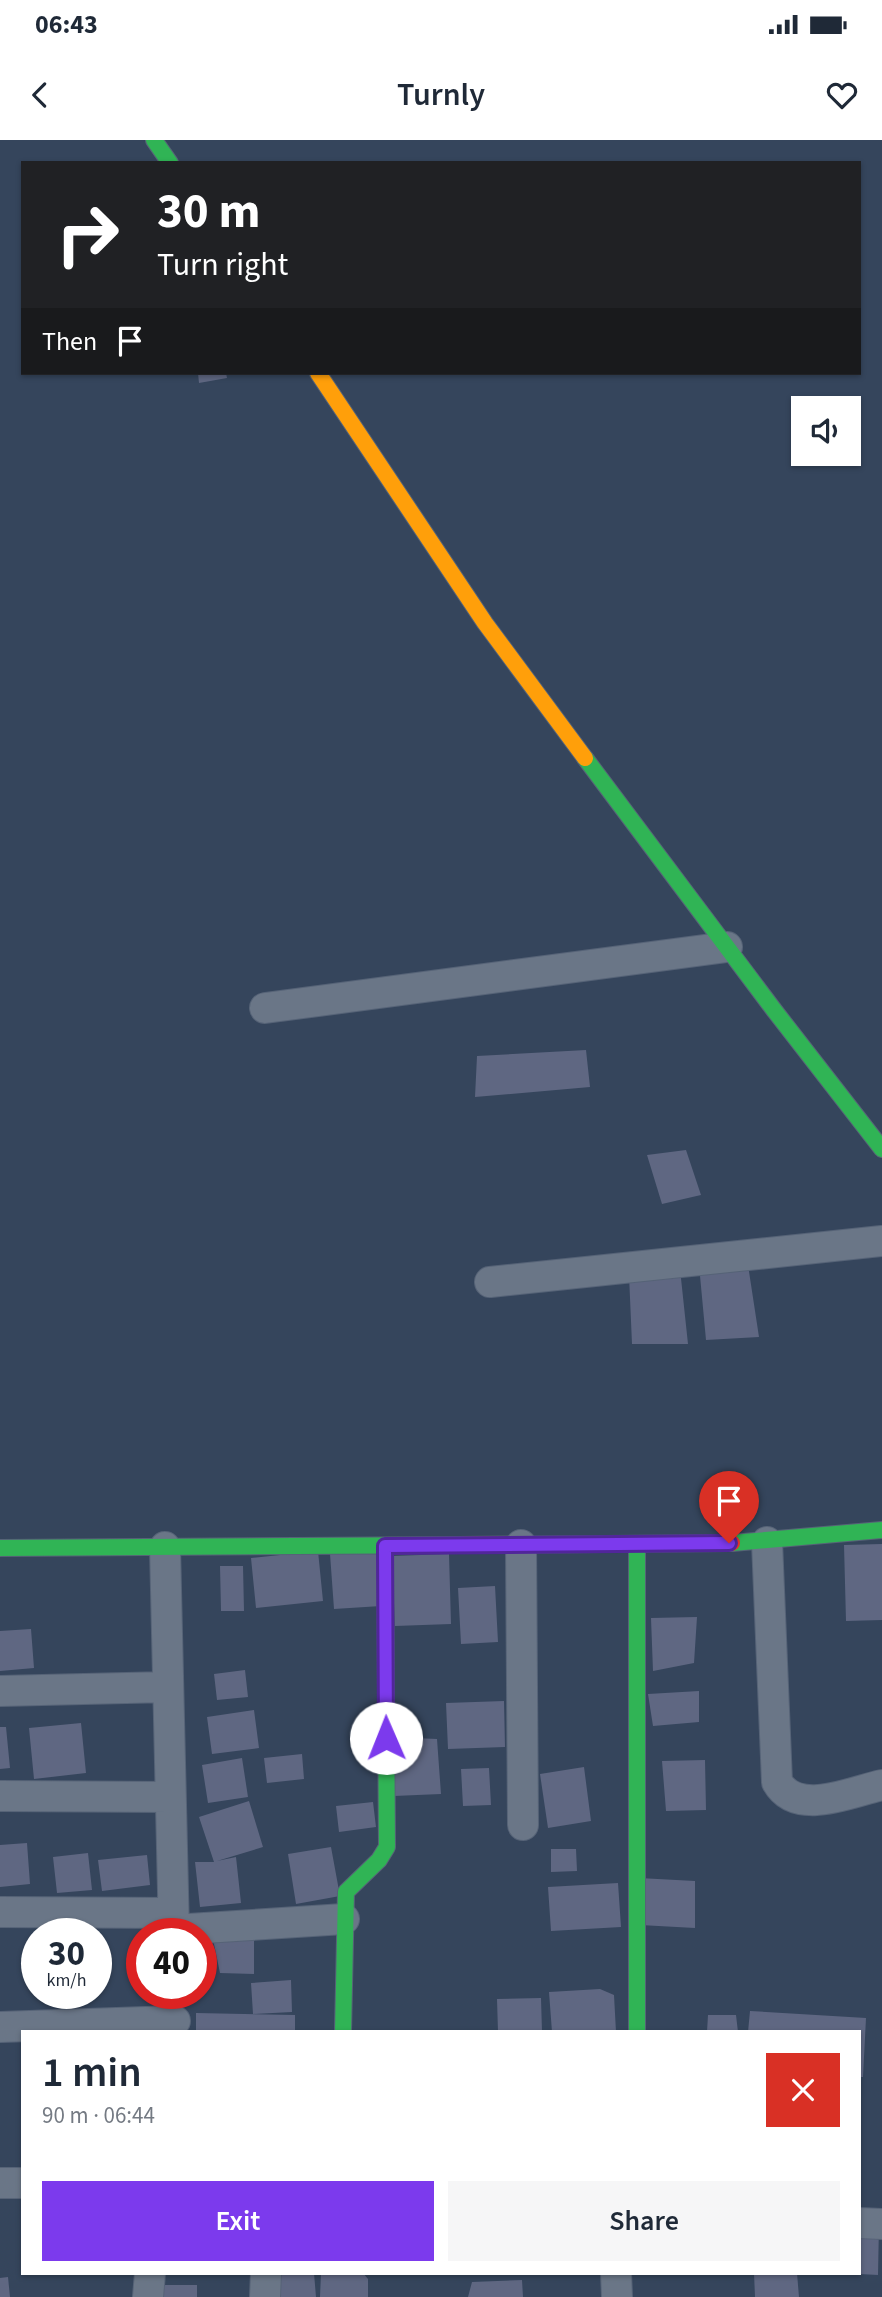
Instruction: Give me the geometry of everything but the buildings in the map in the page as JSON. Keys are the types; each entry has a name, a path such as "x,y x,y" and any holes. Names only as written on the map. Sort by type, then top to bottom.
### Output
{"street":[{"path":"154,140 169,161"},
{"path":"319,375 485,623 882,1149"},
{"path":"265,1008 727,947"},
{"path":"490,1282 882,1241"},
{"path":"0,1548 767,1542 882,1530"},
{"path":"767,1542 777,1782 784,1794 815,1801 882,1785"},
{"path":"637,1544 637,2030"},
{"path":"521,1545 523,1825"},
{"path":"343,2030 346,1892 352,1880 383,1858 387,1847 385,1546"},
{"path":"165,1547 173,1918"},
{"path":"0,1690 167,1687"},
{"path":"0,1796 170,1797"},
{"path":"0,1912 126,1922"},
{"path":"217,1924 345,1919"},
{"path":"0,2027 175,2015"},
{"path":"0,2183 21,2183"},
{"path":"861,2223 882,2224"},
{"path":"148,2297 150,2275"},
{"path":"265,2297 266,2275"},
{"path":"616,2275 617,2297"}],"traffic: fast":[{"path":"154,140 169,161"},
{"path":"585,758 882,1149"},
{"path":"732,1543 882,1530"},
{"path":"637,1544 637,2030"},
{"path":"0,1548 458,1545"},
{"path":"343,2030 346,1892 379,1860 387,1847 385,1546"}],"traffic: slow":[{"path":"319,375 485,623 585,758"}],"traffic: jam":[{"path":"458,1545 732,1543"}],"route":[{"path":"386,1738 385,1546 729,1543"}]}
